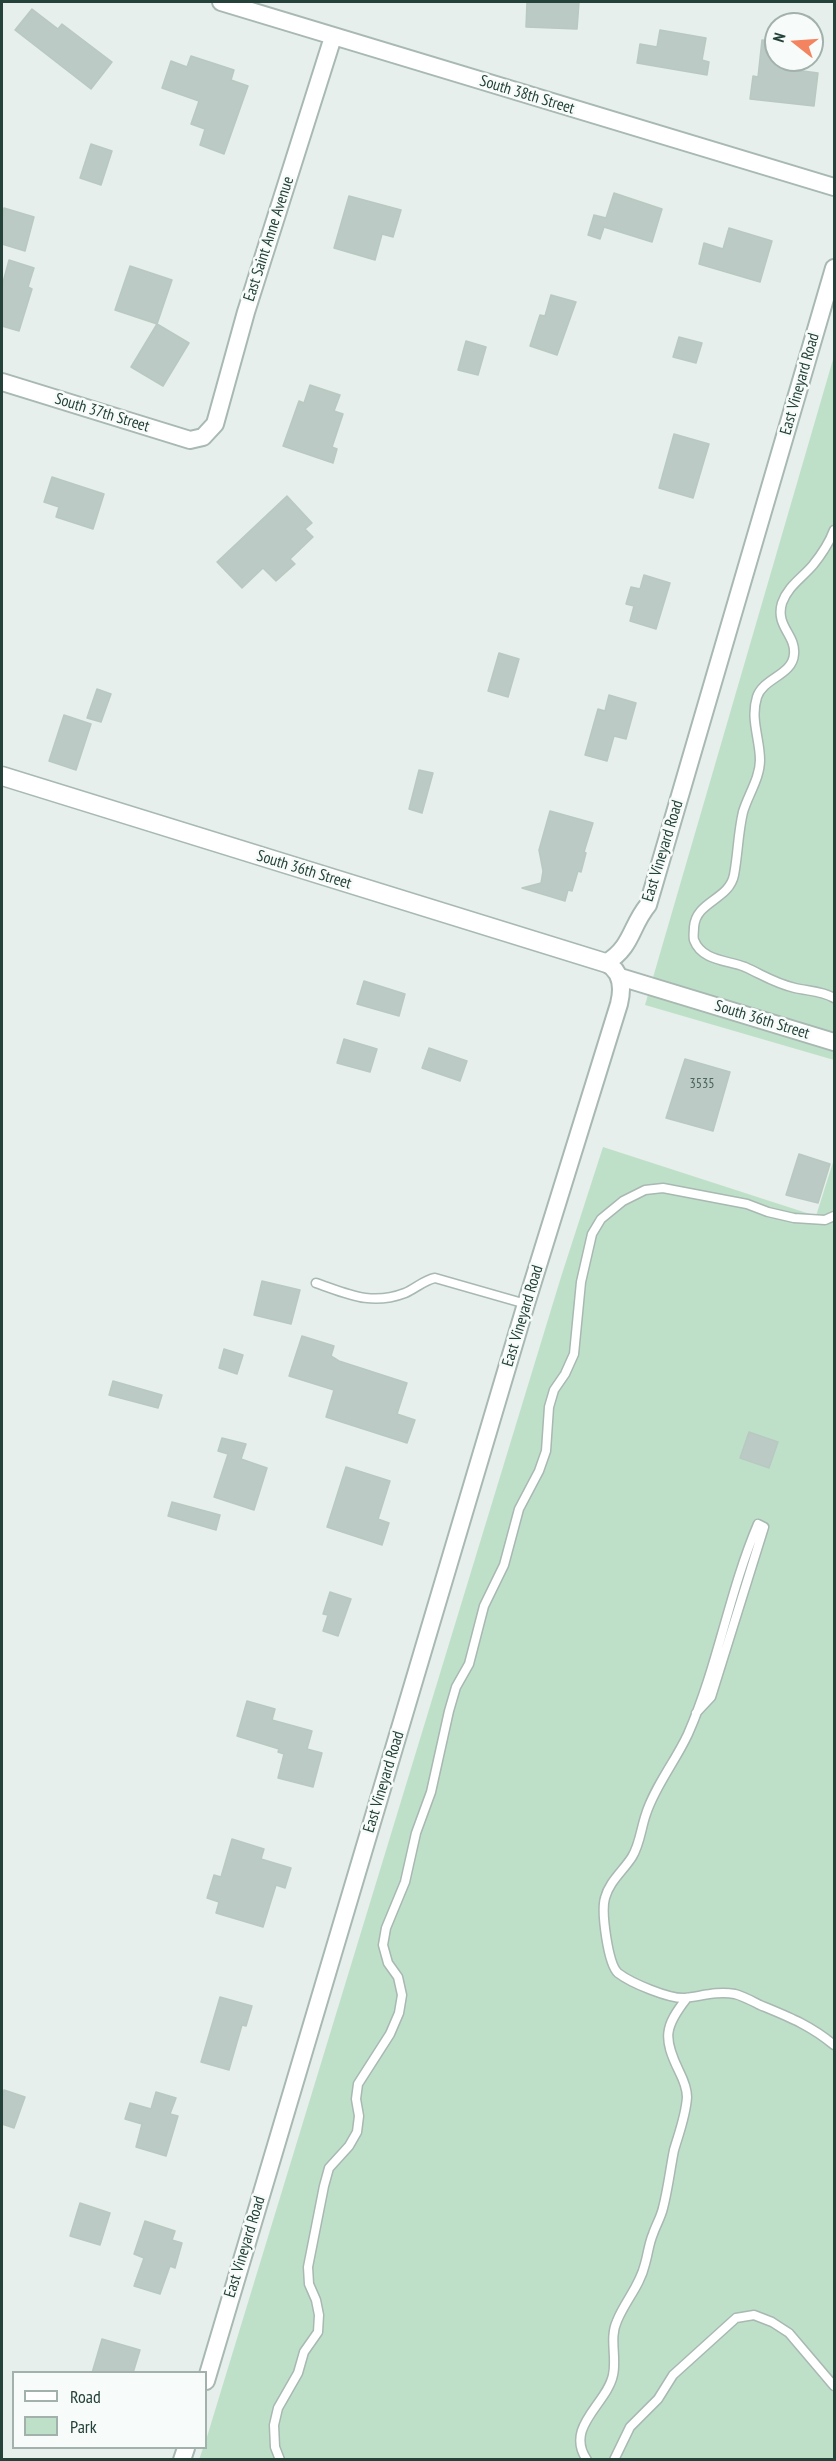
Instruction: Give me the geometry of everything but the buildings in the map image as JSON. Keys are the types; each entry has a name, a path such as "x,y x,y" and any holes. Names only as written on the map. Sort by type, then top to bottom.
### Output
{"street":[{"name":"South 38th Street","path":"221,2 834,187"},
{"name":"East Saint Anne Avenue","path":"203,437 215,424 246,312 333,37"},
{"name":"East Vineyard Road","path":"606,963 619,954 630,940 637,921 648,905 834,268"},
{"name":"South 37th Street","path":"2,382 190,440 203,437"},
{"name":"South 36th Street","path":"2,776 606,963"},
{"path":"606,963 613,967 620,977"},
{"name":"East Vineyard Road","path":"207,2378 526,1304 619,1004 620,977"},
{"name":"South 36th Street","path":"620,977 834,1042"}],"lane":[{"path":"834,530 814,564 788,589 781,605 781,622 793,644 795,656 789,666 766,683 758,693 754,706 754,723 760,761 757,776 743,813 733,879 723,894 700,910 695,921 694,939 701,951 713,958 745,967 771,982 834,998"},
{"path":"280,2460 275,2447 274,2425 278,2408 298,2373 304,2352 318,2332 319,2315 309,2284 308,2267 324,2186 329,2168 349,2146 357,2132 358,2084 390,2034 399,2013 402,1995 398,1977 388,1963 383,1945 386,1928 405,1882 416,1833 431,1792 456,1687 469,1664 484,1606 504,1565 519,1509 539,1471 546,1451 549,1407 554,1390 565,1374 574,1354 581,1282 592,1234 601,1219 623,1201 645,1190 663,1188 747,1204 794,1218 825,1220 834,1216"},
{"path":"316,1283 361,1298 377,1300 403,1294 435,1278 526,1304"},
{"path":"696,1713 711,1697 762,1540 765,1527 758,1524 740,1572 711,1674 696,1713 675,1760 660,1784 646,1814 633,1857 608,1889 604,1900 604,1921 611,1960 616,1971 632,1981 673,1997 687,1998 711,1993 736,1994 792,2017 813,2028 834,2045"},
{"path":"587,2460 580,2448 581,2430 589,2412 605,2392 613,2376 615,2356 612,2336 617,2320 638,2285 645,2266 652,2235 663,2209 666,2185 684,2116 687,2096 684,2081 667,2043 668,2028 674,2015 687,1998"},
{"path":"614,2460 630,2427 658,2399 673,2375 736,2318 754,2315 772,2322 789,2334 834,2385"}],"green space":[{"path":"834,356 834,1060 645,1005"},
{"path":"603,1147 816,1216 834,1159 834,2459 199,2460 203,2449 207,2449 207,2437 561,1277"}]}
